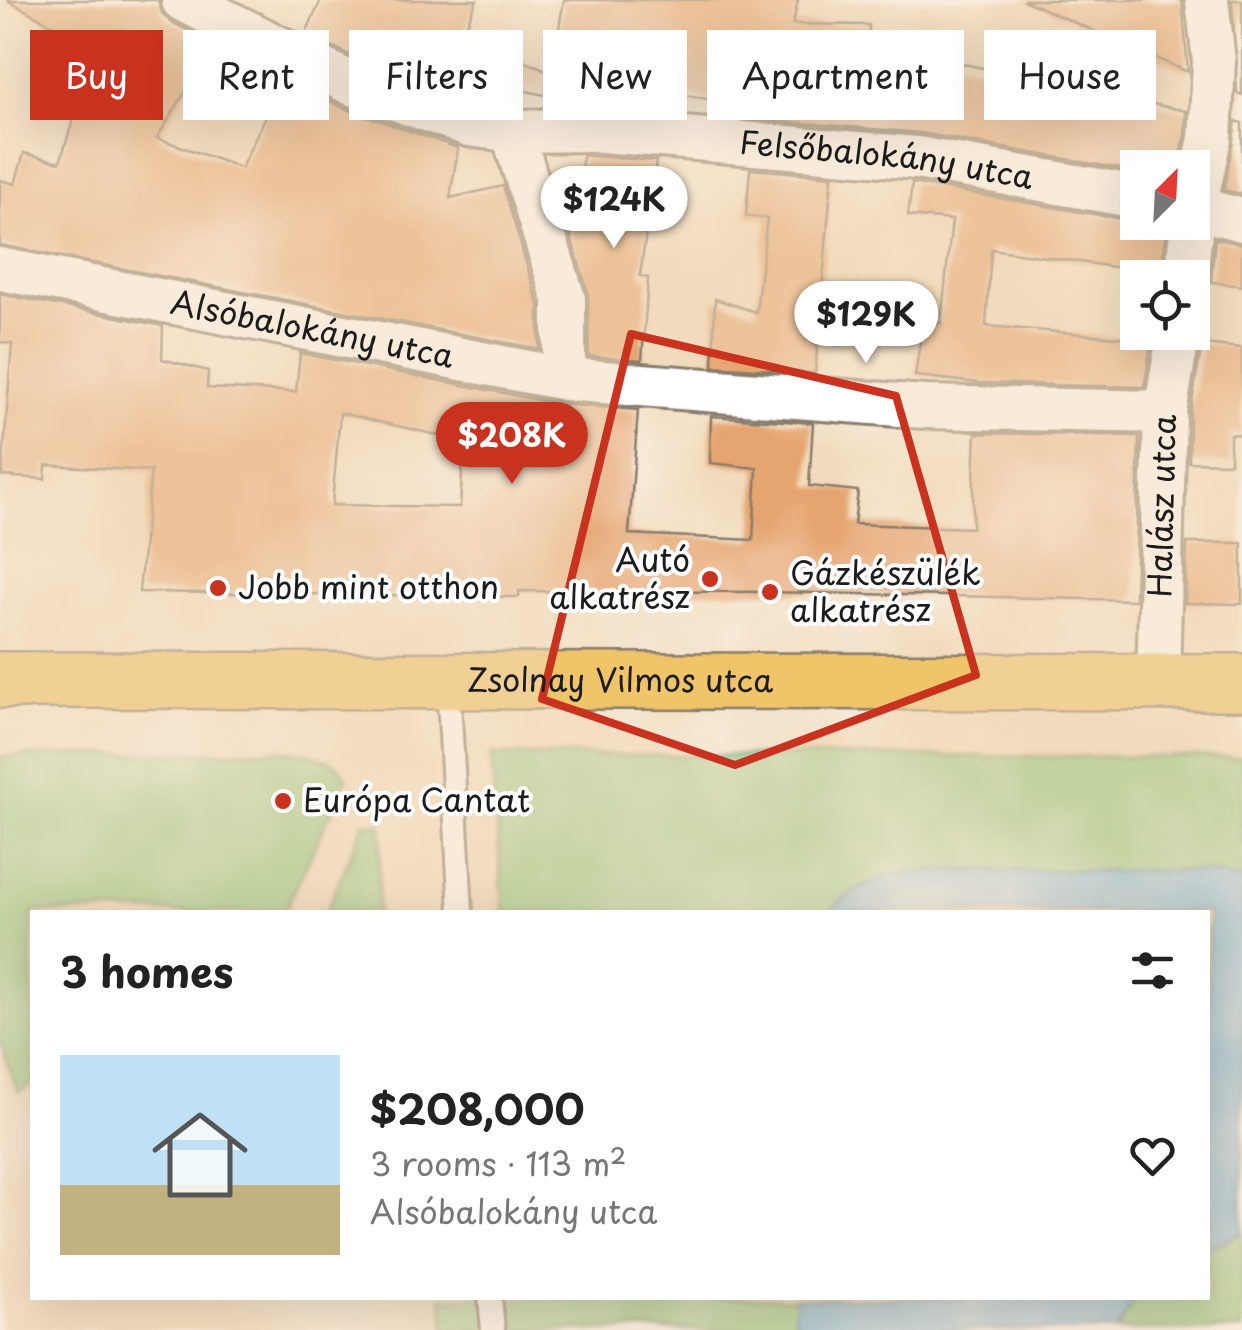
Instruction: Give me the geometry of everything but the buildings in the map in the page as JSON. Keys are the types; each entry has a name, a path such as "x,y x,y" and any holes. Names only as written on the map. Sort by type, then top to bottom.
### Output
{"main road":[{"name":"Zsolnay Vilmos utca","path":"0,680 1242,682"}],"street":[{"name":"Felsőbalokány utca","path":"183,0 352,84 469,126 512,131 591,130 917,158 1120,194"},
{"path":"1207,0 1214,61 1207,150"},
{"path":"512,131 564,299 564,379"},
{"path":"1210,216 1242,220"},
{"name":"Alsóbalokány utca","path":"0,269 564,379 924,407 1165,412"},
{"name":"Halász utca","path":"1158,681 1165,412 1176,350"}],"lane":[{"path":"448,678 460,910"},
{"path":"490,1300 493,1330"}],"highlighted area":[{"path":"631,334 896,396 976,675 735,765 542,699"}],"green space":[{"path":"281,750 328,760 347,778 285,910 30,910 30,1085 18,1092 0,1043 0,757"},
{"path":"491,755 1242,757 1242,1330 446,1330 442,1300 1210,1300 1210,910 504,910"},
{"path":"364,823 382,824 377,910 327,910"}],"water":[{"path":"1204,871 1242,879 1242,1233 1210,1248 1210,910 833,910 863,886 901,873"},
{"path":"795,1300 1135,1300 1117,1330 794,1330"}],"place":[{"name":"Autó alkatrész","path":"710,579"},
{"name":"Jobb mint otthon","path":"218,588"},
{"name":"Gázkészülék alkatrész","path":"770,592"},
{"name":"Európa Cantat","path":"283,801"}]}
